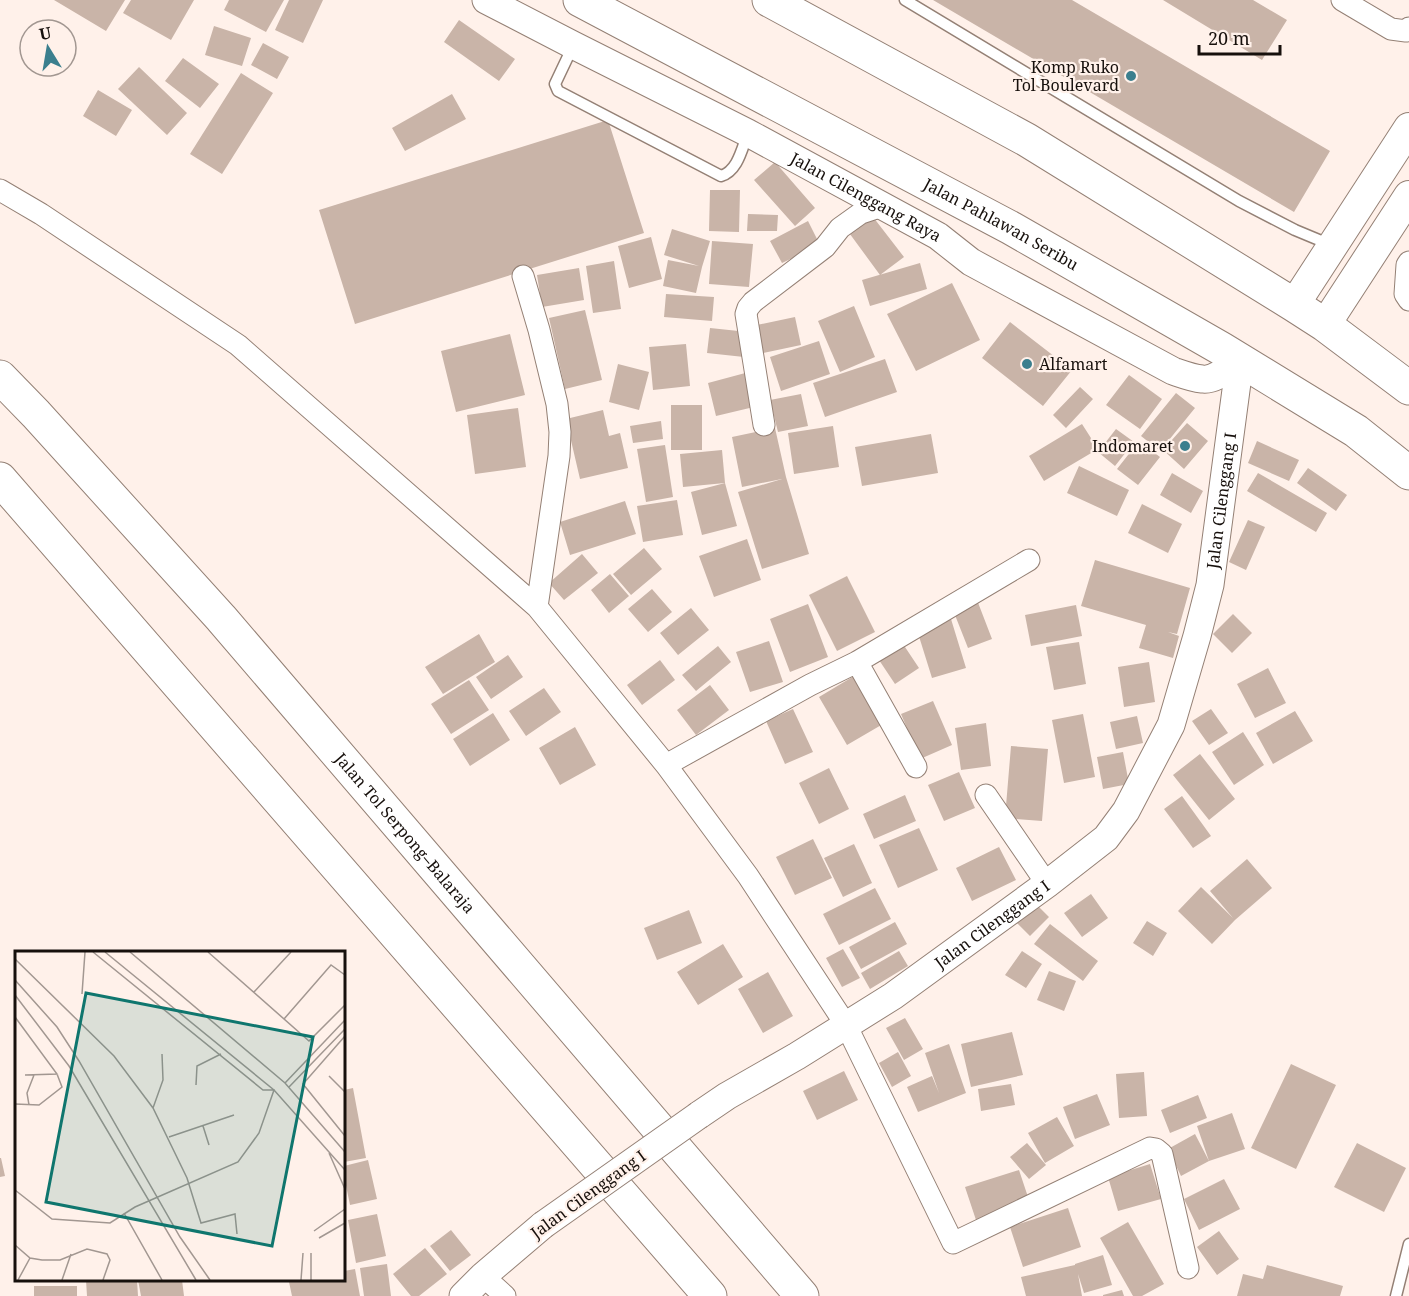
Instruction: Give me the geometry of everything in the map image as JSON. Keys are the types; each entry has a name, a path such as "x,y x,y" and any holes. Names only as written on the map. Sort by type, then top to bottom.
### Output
{"main road":[{"name":"Jalan Pahlawan Seribu","path":"580,0 1011,228 1240,360 1356,431 1409,473"},
{"path":"769,0 1027,140 1294,304 1409,388"},
{"path":"1294,304 1409,128"},
{"path":"1325,326 1409,196"},
{"name":"Jalan Tol Serpong–Balaraja","path":"0,377 221,618 802,1296"},
{"path":"0,478 710,1296"}],"street":[{"name":"Jalan Cilenggang Raya","path":"486,0 748,133 938,236 971,262 1173,371 1208,379 1215,377 1240,360"},
{"path":"1342,0 1391,29 1406,31 1409,28"},
{"path":"0,190 51,221 238,345 537,607 666,765 748,876 846,1025 953,1243 1150,1148 1162,1154 1188,1268"},
{"path":"764,424 746,314 748,308 825,247 840,228 861,213 882,206"},
{"path":"1409,261 1405,294 1409,300"},
{"path":"523,276 557,404 560,432 559,456 537,607"},
{"name":"Jalan Cilenggang I","path":"463,1296 543,1225 728,1096 893,996 1106,838 1126,811 1171,725 1197,636 1210,585 1240,360"},
{"path":"666,765 810,685 857,662 1029,560"},
{"path":"857,662 916,766"},
{"path":"986,795 1047,884"},
{"path":"483,1276 505,1296"}],"lane":[{"path":"905,0 1239,201 1295,230 1333,246"},
{"path":"573,45 555,84 558,91 721,176 734,168 748,133"},
{"path":"1396,1296 1409,1244"}],"building":[{"path":"54,0 125,0 106,31"},
{"path":"131,0 194,0 171,40 123,13"},
{"path":"229,0 284,0 266,32 224,10"},
{"path":"289,0 323,0 303,43 275,30"},
{"name":"Komp Ruko Tol Boulevard","path":"933,0 1072,0 1330,151 1294,212"},
{"path":"1163,0 1253,0 1287,20 1262,60"},
{"path":"459,20 515,59 499,81 444,42"},
{"path":"214,26 251,38 242,66 205,55"},
{"path":"263,43 289,57 277,79 251,65"},
{"path":"183,58 219,84 200,108 165,81"},
{"path":"139,67 187,113 167,135 118,89"},
{"path":"241,73 273,93 222,174 190,154"},
{"path":"98,90 132,110 116,136 83,116"},
{"path":"452,94 466,119 405,151 392,128"},
{"path":"608,120 644,233 355,324 319,210"},
{"path":"775,162 815,208 795,226 754,180"},
{"path":"710,190 740,190 739,232 709,231"},
{"path":"870,213 904,257 880,275 847,230"},
{"path":"748,214 778,215 777,231 747,231"},
{"path":"808,221 820,245 782,263 770,241"},
{"path":"672,229 710,241 696,293 663,286 668,260 699,266 664,255"},
{"path":"651,237 662,279 629,288 618,246"},
{"path":"712,241 753,244 749,287 709,284"},
{"path":"614,261 621,309 593,313 586,266"},
{"path":"920,263 927,289 870,306 862,280"},
{"path":"579,268 584,300 542,307 537,275"},
{"path":"952,283 980,340 916,371 887,314"},
{"path":"666,294 714,297 712,321 664,317"},
{"path":"854,306 875,357 840,372 818,321"},
{"path":"585,310 602,380 565,389 549,318"},
{"path":"795,317 801,345 759,354 752,326"},
{"name":"Alfamart","path":"1010,322 1072,370 1043,406 982,358"},
{"path":"710,328 748,332 744,357 707,353"},
{"path":"510,334 525,395 456,412 441,351"},
{"path":"819,341 830,374 781,391 770,357"},
{"path":"686,344 690,386 653,390 649,347"},
{"path":"885,359 897,392 825,417 813,383"},
{"path":"618,364 649,372 639,410 609,402"},
{"path":"749,372 758,406 716,416 708,383"},
{"path":"1129,375 1162,399 1140,429 1106,405"},
{"path":"1080,387 1093,399 1066,428 1053,415"},
{"path":"1176,393 1195,408 1160,451 1141,436"},
{"path":"801,394 808,426 778,432 770,400"},
{"path":"671,405 702,405 702,450 671,450"},
{"path":"518,408 526,467 475,474 467,415"},
{"path":"603,410 609,436 620,433 628,468 580,479 566,419"},
{"path":"661,421 663,439 633,443 630,426"},
{"name":"Indomaret","path":"1187,423 1208,441 1184,469 1163,450"},
{"path":"1082,424 1098,449 1044,481 1029,456"},
{"path":"833,426 839,467 794,474 788,433"},
{"path":"775,428 786,477 809,554 762,569 738,492 782,479 742,487 732,437"},
{"path":"1116,429 1134,442 1115,466 1098,452"},
{"path":"931,434 938,473 862,486 855,447"},
{"path":"1139,441 1160,457 1138,485 1117,469"},
{"path":"1257,441 1299,460 1289,481 1248,463"},
{"path":"665,445 673,497 646,502 637,449"},
{"path":"722,450 725,483 683,487 680,454"},
{"path":"1079,466 1129,490 1117,516 1067,493"},
{"path":"1308,468 1347,495 1336,511 1297,483"},
{"path":"1172,473 1203,491 1191,513 1160,495"},
{"path":"1258,473 1327,513 1316,532 1247,491"},
{"path":"725,483 737,526 702,535 691,492"},
{"path":"677,500 683,535 643,542 637,506"},
{"path":"625,501 636,534 570,555 560,522"},
{"path":"1142,504 1182,524 1168,553 1128,533"},
{"path":"1248,520 1265,527 1246,570 1229,562"},
{"path":"747,539 761,580 714,597 699,556"},
{"path":"644,548 662,569 631,595 613,574"},
{"path":"582,554 598,573 564,600 549,583"},
{"path":"1095,560 1190,588 1177,634 1168,632 1179,636 1173,658 1139,648 1146,625 1081,606"},
{"path":"610,574 629,596 609,613 591,590"},
{"path":"847,576 875,632 837,651 809,595"},
{"path":"652,589 672,612 648,632 628,609"},
{"path":"977,600 992,639 968,648 953,610"},
{"path":"808,604 828,657 790,672 770,619"},
{"path":"1076,605 1082,636 1031,646 1025,615"},
{"path":"691,608 709,630 678,655 660,633"},
{"path":"1233,614 1252,633 1232,653 1213,634"},
{"path":"951,619 966,668 932,678 917,630"},
{"path":"479,634 495,662 443,694 425,667"},
{"path":"769,641 783,682 750,692 736,652"},
{"path":"901,641 919,668 895,684 877,657"},
{"path":"1079,642 1086,684 1054,690 1046,647"},
{"path":"718,646 731,662 696,691 682,675"},
{"path":"508,655 523,677 491,699 476,677"},
{"path":"660,660 675,680 642,705 627,685"},
{"path":"1149,662 1155,702 1124,707 1118,667"},
{"path":"1268,668 1286,703 1255,718 1237,684"},
{"path":"854,676 883,724 847,745 819,697"},
{"path":"469,680 489,710 451,734 431,704"},
{"path":"710,685 729,710 696,735 677,710"},
{"path":"544,688 561,712 526,736 509,711"},
{"path":"933,701 952,745 920,759 901,714"},
{"path":"793,709 813,752 785,764 766,721"},
{"path":"1211,709 1228,733 1209,745 1192,721"},
{"path":"1295,711 1313,741 1273,764 1256,733"},
{"path":"493,713 510,740 470,766 453,739"},
{"path":"1083,714 1095,777 1064,783 1052,720"},
{"path":"1137,716 1143,743 1116,749 1110,722"},
{"path":"986,723 991,766 961,770 955,728"},
{"path":"575,727 596,765 560,785 539,748"},
{"path":"1243,732 1264,765 1234,785 1212,752"},
{"path":"1011,746 1048,749 1042,821 1005,818"},
{"path":"1123,752 1129,784 1103,789 1097,757"},
{"path":"1200,754 1235,799 1209,820 1173,775"},
{"path":"829,768 849,809 819,824 799,783"},
{"path":"959,772 975,808 944,821 928,785"},
{"path":"905,795 916,821 874,839 863,814"},
{"path":"1182,796 1211,836 1193,848 1164,809"},
{"path":"919,828 938,870 898,888 879,845"},
{"path":"813,839 832,878 795,895 776,857"},
{"path":"854,844 872,883 843,897 824,858"},
{"path":"999,847 1016,880 972,901 956,868"},
{"path":"1247,859 1272,888 1235,920 1212,944 1178,911 1201,887 1233,918 1210,891"},
{"path":"875,888 891,919 839,945 823,914"},
{"path":"1091,894 1108,918 1082,937 1064,913"},
{"path":"1035,903 1049,917 1030,936 1016,922"},
{"path":"689,910 702,943 657,960 644,928"},
{"path":"1147,921 1167,933 1153,956 1133,943"},
{"path":"895,922 907,944 861,969 849,947"},
{"path":"1050,924 1098,961 1083,981 1034,944"},
{"path":"723,944 743,977 698,1005 677,972"},
{"path":"843,949 860,978 842,987 826,958"},
{"path":"899,951 908,966 870,989 861,973"},
{"path":"1022,951 1042,964 1026,988 1005,975"},
{"path":"1049,971 1076,981 1064,1011 1037,1000"},
{"path":"768,972 793,1016 763,1033 738,989"},
{"path":"905,1018 923,1049 904,1060 886,1028"},
{"path":"1012,1032 1023,1075 971,1087 961,1044"},
{"path":"949,1044 966,1093 918,1112 907,1087 932,1076 939,1093 925,1053"},
{"path":"898,1052 911,1076 892,1087 879,1063"},
{"path":"1291,1064 1336,1085 1296,1169 1251,1148"},
{"path":"844,1071 858,1100 817,1120 803,1091"},
{"path":"1144,1072 1147,1116 1119,1118 1116,1074"},
{"path":"1011,1084 1015,1105 981,1111 978,1089"},
{"path":"353,1088 366,1158 345,1162 345,1090"},
{"path":"1097,1094 1110,1125 1075,1139 1063,1107"},
{"path":"1198,1095 1207,1118 1170,1133 1161,1110"},
{"path":"1232,1113 1245,1149 1209,1161 1197,1126"},
{"path":"1057,1117 1074,1146 1045,1163 1028,1133"},
{"path":"1195,1134 1209,1161 1181,1176 1168,1149"},
{"path":"1027,1143 1046,1165 1029,1179 1010,1157"},
{"path":"1357,1143 1406,1168 1384,1212 1334,1187"},
{"path":"0,1158 5,1176 0,1177"},
{"path":"368,1160 377,1199 350,1205 345,1181 345,1166"},
{"path":"1150,1164 1161,1199 1118,1211 1108,1177"},
{"path":"1019,1170 1030,1203 976,1220 965,1187"},
{"path":"1224,1179 1240,1209 1199,1230 1184,1199"},
{"path":"1068,1208 1081,1247 1023,1267 1010,1227"},
{"path":"377,1214 386,1256 356,1263 348,1220"},
{"path":"1128,1222 1164,1284 1142,1296 1133,1296 1100,1238"},
{"path":"451,1230 471,1255 450,1271 430,1246"},
{"path":"1219,1231 1239,1259 1217,1275 1197,1247"},
{"path":"425,1248 447,1274 419,1296 411,1296 393,1274"},
{"path":"1103,1255 1112,1285 1084,1293 1078,1274 1082,1296 1026,1296 1021,1277 1075,1265"},
{"path":"387,1264 391,1296 364,1296 360,1268"},
{"path":"1267,1265 1343,1286 1340,1296 1237,1296 1243,1274 1263,1279"},
{"path":"355,1269 360,1296 292,1296 289,1282 345,1281 345,1271"},
{"path":"86,1281 137,1281 138,1296 87,1296"},
{"path":"138,1281 182,1281 184,1296 141,1296"},
{"path":"34,1286 77,1286 77,1296 34,1296"},
{"path":"1122,1290 1124,1296 1103,1296 1103,1295"}],"place":[{"name":"Komp Ruko Tol Boulevard","path":"1131,76"},
{"name":"Alfamart","path":"1027,364"},
{"name":"Indomaret","path":"1185,446"}]}
